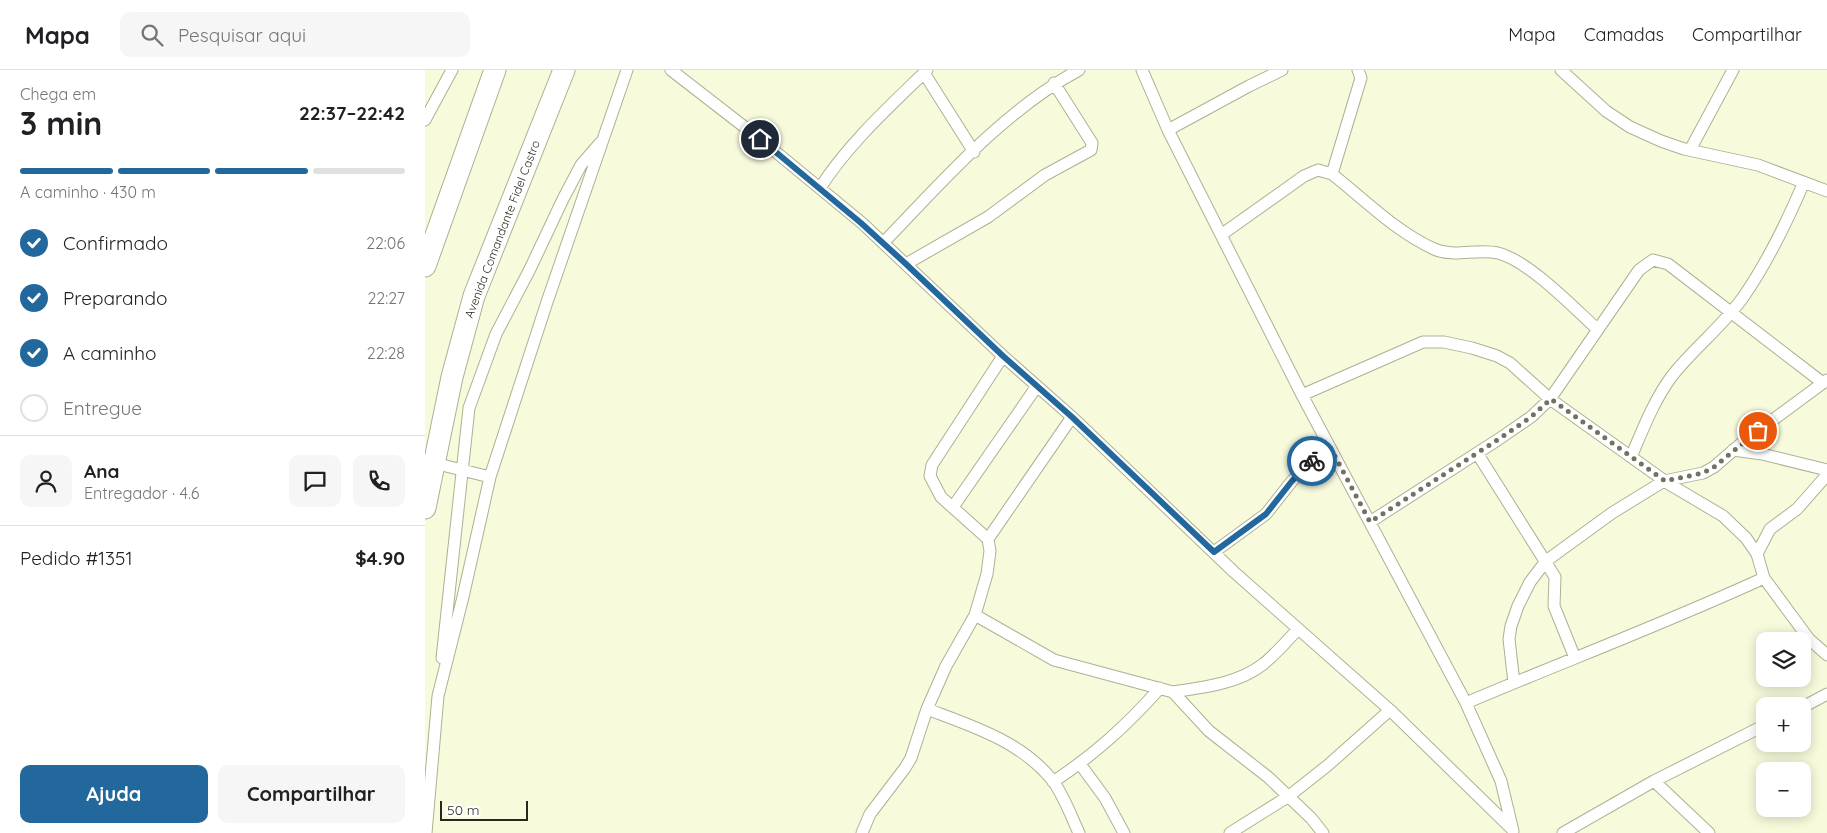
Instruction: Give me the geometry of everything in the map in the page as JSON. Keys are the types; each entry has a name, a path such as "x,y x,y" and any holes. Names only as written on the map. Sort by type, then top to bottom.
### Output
{"highway":[{"path":"425,266 495,70"},
{"name":"Avenida Comandante Fidel Castro","path":"425,508 452,377 474,296 564,70"}],"street":[{"path":"425,120 451,70"},
{"path":"438,696 490,477 547,302 627,70"},
{"path":"671,70 760,139 883,243 1003,356 1072,417 1214,552 1390,710 1513,831"},
{"path":"883,243 998,129 1055,83 1079,70"},
{"path":"1142,70 1168,130 1302,396 1466,703 1501,781 1513,831"},
{"path":"1168,130 1282,70"},
{"path":"1332,174 1361,78 1358,70"},
{"path":"1690,150 1733,70"},
{"path":"820,188 834,166 851,147 925,71 974,152"},
{"path":"1563,71 1606,111 1630,127 1661,141 1758,166 1827,191"},
{"path":"906,264 988,216 1045,175 1091,150 1092,143 1055,83"},
{"path":"426,833 438,696 469,408 496,334 530,270 581,165 605,137"},
{"path":"1221,235 1304,176 1318,170 1332,174 1403,233 1435,250 1450,253 1485,251 1499,253 1514,260 1532,272 1597,330"},
{"path":"1631,457 1657,397 1680,367 1743,298 1773,249 1804,182"},
{"path":"1370,522 1477,454 1531,417 1551,399 1639,270 1653,260 1668,264 1730,313 1825,382 1733,450 1714,467 1703,473 1665,481 1612,512 1546,561 1530,582 1518,606 1511,626 1509,639 1514,683"},
{"path":"1302,396 1423,342 1433,341 1472,348 1497,356 1510,363 1551,399 1631,457 1665,481 1723,516 1746,538 1757,554 1764,578 1809,639 1827,655"},
{"path":"862,833 870,814 911,758 927,710 946,666 975,615 987,574 990,551 987,539 941,497 930,476 932,465 1003,356"},
{"path":"953,507 1037,386"},
{"path":"987,539 1072,417"},
{"path":"1214,552 1266,514 1292,481 1329,445"},
{"path":"1733,450 1762,454 1827,470"},
{"path":"1477,454 1555,577 1554,606 1575,658"},
{"path":"434,463 490,477"},
{"path":"1757,554 1770,529 1797,509 1827,475"},
{"path":"1466,703 1693,610 1764,578"},
{"path":"975,615 1054,660 1173,692 1223,683 1254,670 1263,664 1298,629"},
{"path":"1053,782 1080,764 1127,724 1160,688"},
{"path":"1173,692 1209,731 1269,777 1323,833"},
{"path":"1811,702 1827,694"},
{"path":"927,710 1003,740 1030,759 1053,782 1079,833"},
{"path":"1230,833 1289,796 1390,710"},
{"path":"1563,833 1654,782 1756,730"},
{"path":"1080,764 1105,798 1124,833"},
{"path":"1654,782 1709,833"}],"way so far":[{"path":"1312,461 1329,445 1370,522 1499,439 1531,417 1551,399 1665,481 1703,473 1714,467 1758,431"}],"route":[{"path":"760,139 861,223 1003,356 1072,417 1214,552 1266,514 1292,481 1312,461"}]}
